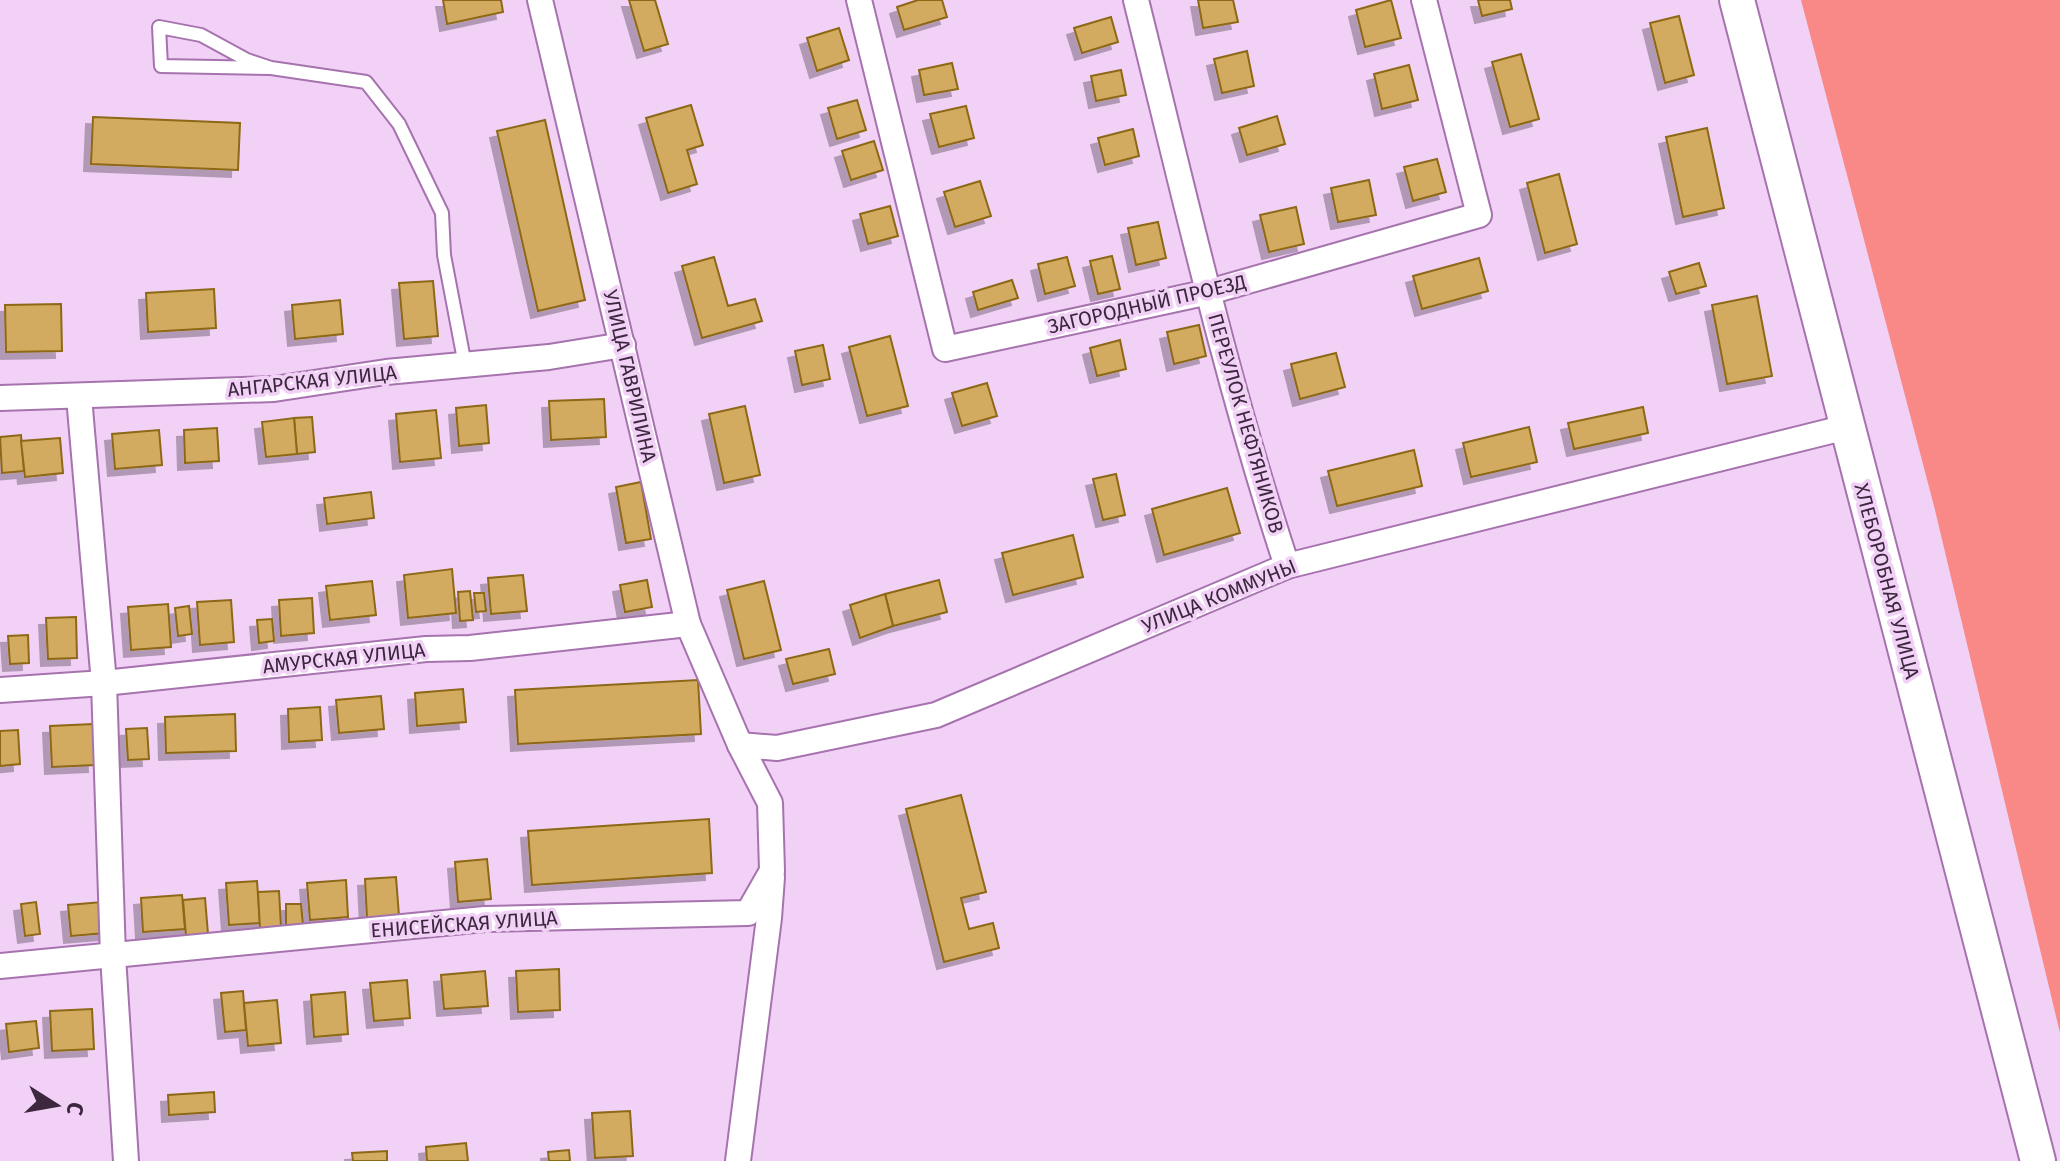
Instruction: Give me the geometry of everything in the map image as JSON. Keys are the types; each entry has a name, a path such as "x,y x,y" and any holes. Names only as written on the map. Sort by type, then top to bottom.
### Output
{"main road":[{"name":"ХЛЕБОРОБНАЯ УЛИЦА","path":"1737,0 2038,1161"}],"street":[{"name":"УЛИЦА ГАВРИЛИНА","path":"540,0 688,624 740,745"},
{"name":"ЗАГОРОДНЫЙ ПРОЕЗД","path":"859,0 945,349 1209,292 1479,215 1424,0"},
{"name":"ПЕРЕУЛОК НЕФТЯНИКОВ","path":"1136,0 1209,292 1266,501 1287,566"},
{"name":"АНГАРСКАЯ УЛИЦА","path":"0,398 274,389 386,372 549,357 623,345"},
{"path":"79,397 104,683 113,956 126,1161"},
{"name":"УЛИЦА КОММУНЫ","path":"740,745 777,748 936,715 1287,566 1847,427"},
{"name":"АМУРСКАЯ УЛИЦА","path":"0,690 104,683 426,649 470,648 688,624"},
{"path":"738,1161 769,918 772,871 770,803 740,745"},
{"name":"ЕНИСЕЙСКАЯ УЛИЦА","path":"0,966 485,919 748,913 772,871"}],"lane":[{"path":"271,68 247,60 201,35 159,27 161,66 271,68 366,82 399,124 442,213 444,255 465,365"}],"shaded area":[{"path":"1801,0 2060,0 2060,1033 1934,506"}],"building":[{"path":"443,0 501,0 503,12 447,24"},
{"path":"629,0 655,0 668,44 644,51"},
{"path":"918,0 942,0 947,17 904,30 897,7"},
{"path":"1198,0 1233,0 1238,22 1203,28"},
{"path":"1391,0 1401,38 1365,47 1356,10"},
{"path":"1478,0 1510,0 1512,9 1482,16"},
{"path":"1679,16 1694,75 1665,83 1650,23"},
{"path":"1111,17 1118,42 1082,53 1074,28"},
{"path":"839,28 849,60 817,71 807,38"},
{"path":"1247,51 1254,86 1222,93 1214,59"},
{"path":"1521,54 1539,119 1510,127 1492,62"},
{"path":"952,63 958,89 924,95 919,70"},
{"path":"1409,65 1418,100 1382,109 1374,74"},
{"path":"1121,70 1126,95 1096,101 1091,76"},
{"path":"857,100 866,130 837,139 828,108"},
{"path":"691,105 703,145 687,150 697,184 668,193 646,118"},
{"path":"966,106 974,138 939,147 930,114"},
{"path":"1277,116 1285,144 1247,155 1239,128"},
{"path":"93,117 240,123 238,170 91,164"},
{"path":"545,120 585,300 538,311 497,131"},
{"path":"1707,128 1724,208 1683,217 1666,137"},
{"path":"1133,129 1139,156 1105,165 1098,138"},
{"path":"874,141 883,170 851,180 842,151"},
{"path":"1437,159 1446,192 1413,201 1404,167"},
{"path":"1559,174 1577,244 1545,253 1527,183"},
{"path":"1369,180 1376,215 1338,222 1331,188"},
{"path":"980,181 991,216 955,227 944,192"},
{"path":"890,206 898,236 868,244 860,214"},
{"path":"1296,207 1304,244 1269,252 1260,215"},
{"path":"1158,222 1166,258 1136,265 1128,228"},
{"path":"1112,256 1120,289 1098,294 1090,261"},
{"path":"714,257 728,306 755,299 762,321 702,338 682,266"},
{"path":"1067,257 1075,286 1045,294 1038,264"},
{"path":"1479,258 1488,291 1422,309 1413,276"},
{"path":"1699,263 1706,286 1676,294 1669,272"},
{"path":"1012,280 1018,298 978,310 973,292"},
{"path":"433,281 438,336 404,339 399,283"},
{"path":"214,289 216,328 148,332 146,293"},
{"path":"1757,296 1772,376 1727,384 1712,305"},
{"path":"340,300 343,334 295,339 292,305"},
{"path":"61,304 62,351 6,352 5,305"},
{"path":"1199,325 1206,356 1174,364 1167,332"},
{"path":"890,336 908,406 867,416 849,347"},
{"path":"1120,340 1126,369 1097,376 1090,348"},
{"path":"823,345 830,379 802,385 795,351"},
{"path":"1336,353 1345,387 1300,399 1291,364"},
{"path":"987,383 997,416 962,426 952,393"},
{"path":"604,399 606,437 551,440 549,401"},
{"path":"486,405 489,443 459,446 456,408"},
{"path":"745,406 760,475 724,483 709,414"},
{"path":"1643,407 1648,433 1574,449 1568,423"},
{"path":"436,410 441,458 400,462 396,414"},
{"path":"312,417 315,452 297,454 294,418"},
{"path":"294,418 297,454 266,457 262,422"},
{"path":"1529,427 1537,462 1471,477 1463,443"},
{"path":"217,428 219,461 185,463 184,430"},
{"path":"159,430 162,465 115,469 112,434"},
{"path":"21,435 24,471 2,473 0,437"},
{"path":"60,438 63,473 25,477 21,441"},
{"path":"1414,450 1422,486 1337,506 1328,471"},
{"path":"1116,474 1125,515 1103,520 1093,479"},
{"path":"641,482 651,539 626,543 616,487"},
{"path":"1227,488 1240,533 1164,555 1152,509"},
{"path":"371,492 374,518 327,524 324,498"},
{"path":"1073,535 1083,577 1013,595 1002,553"},
{"path":"452,569 456,613 408,618 404,575"},
{"path":"523,575 527,611 491,614 488,578"},
{"path":"647,580 652,607 625,612 620,585"},
{"path":"939,580 947,612 893,626 885,594"},
{"path":"372,581 376,615 330,620 326,586"},
{"path":"764,581 781,650 744,659 727,590"},
{"path":"470,591 473,620 460,621 458,592"},
{"path":"474,593 484,593 486,611 476,612"},
{"path":"885,594 893,626 860,638 850,605"},
{"path":"312,598 314,633 281,636 279,600"},
{"path":"231,600 234,642 200,645 197,602"},
{"path":"168,604 171,647 131,650 128,607"},
{"path":"189,606 192,634 178,636 175,608"},
{"path":"76,617 77,658 48,659 46,618"},
{"path":"272,619 274,641 259,643 257,620"},
{"path":"28,635 29,663 10,664 8,636"},
{"path":"829,649 835,674 793,684 786,659"},
{"path":"698,680 701,734 518,744 515,690"},
{"path":"463,689 466,722 417,726 415,693"},
{"path":"381,696 384,729 339,733 336,700"},
{"path":"320,707 322,740 289,742 288,709"},
{"path":"235,714 236,751 166,753 165,717"},
{"path":"93,724 95,765 52,767 50,726"},
{"path":"147,728 149,759 128,760 126,729"},
{"path":"18,730 20,764 0,766 0,731"},
{"path":"961,795 986,892 961,898 969,929 993,923 999,948 944,962 906,809"},
{"path":"709,819 712,873 532,885 528,831"},
{"path":"487,859 491,899 458,902 455,862"},
{"path":"396,877 399,916 367,918 365,879"},
{"path":"346,880 348,917 310,920 307,883"},
{"path":"257,881 260,923 229,925 226,883"},
{"path":"279,891 281,927 260,929 258,892"},
{"path":"182,895 185,929 143,932 141,898"},
{"path":"205,898 208,934 186,936 183,900"},
{"path":"36,902 40,934 25,936 21,904"},
{"path":"102,902 105,933 71,936 68,905"},
{"path":"286,904 301,904 303,925 286,926"},
{"path":"559,969 560,1010 518,1012 516,971"},
{"path":"485,971 488,1006 444,1009 441,975"},
{"path":"407,980 410,1018 374,1021 370,983"},
{"path":"243,991 246,1030 225,1032 221,993"},
{"path":"345,992 348,1034 314,1037 311,995"},
{"path":"277,1000 281,1043 248,1046 244,1003"},
{"path":"92,1009 94,1049 52,1051 50,1011"},
{"path":"36,1021 39,1048 9,1052 6,1024"},
{"path":"214,1092 215,1112 169,1115 168,1095"},
{"path":"630,1111 633,1156 595,1158 592,1113"},
{"path":"466,1143 468,1161 427,1161 426,1147"},
{"path":"569,1150 570,1161 549,1161 548,1152"},
{"path":"387,1151 387,1161 353,1161 352,1153"}]}
